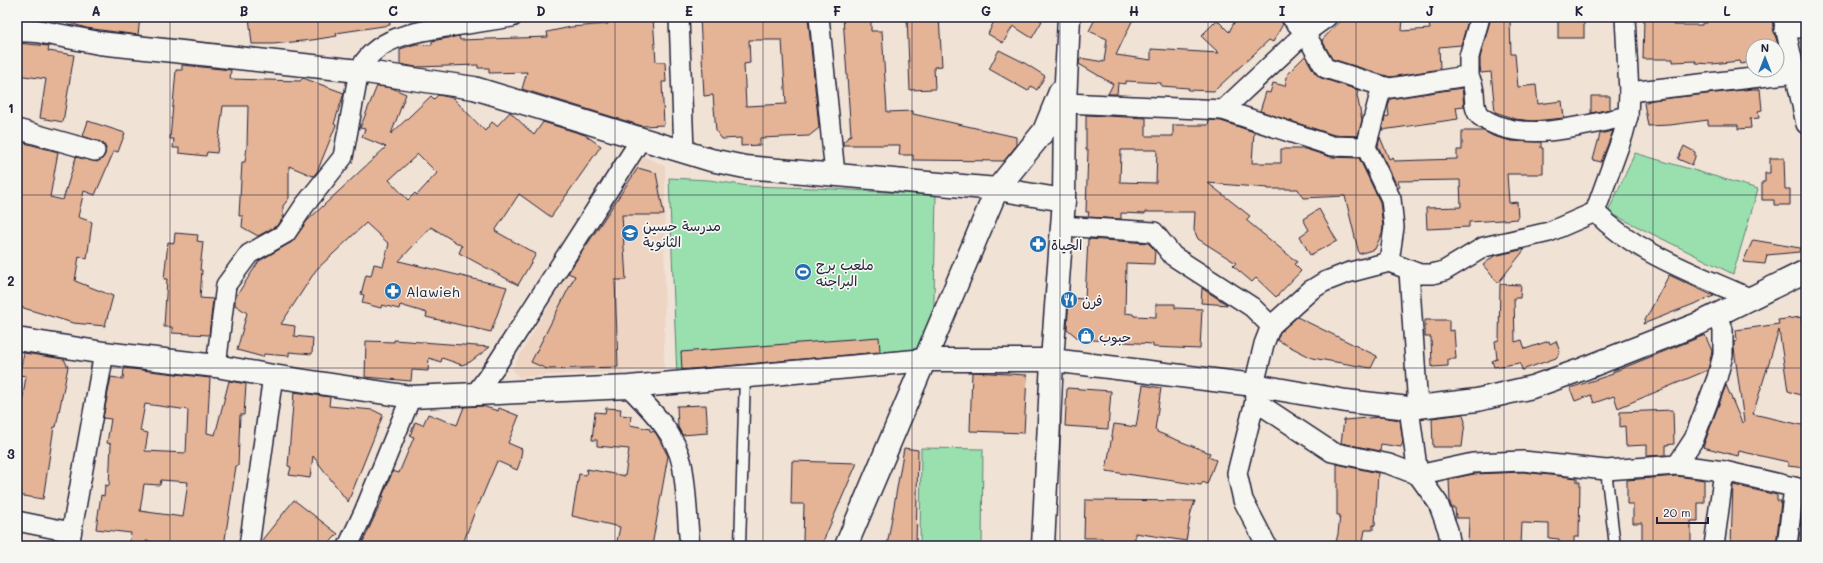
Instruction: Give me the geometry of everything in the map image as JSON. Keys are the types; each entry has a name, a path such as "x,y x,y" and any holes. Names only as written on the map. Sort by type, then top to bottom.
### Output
{"street":[{"path":"216,366 226,284 249,254 286,233 304,206 343,158 359,71 364,61 377,48 395,39 416,32 512,17"},
{"path":"679,17 684,151"},
{"path":"819,17 835,174"},
{"path":"1043,546 1052,360 1064,200 1064,103 1069,17"},
{"path":"1292,17 1305,33 1325,68 1390,88 1468,77"},
{"path":"1223,110 1305,33 1327,17"},
{"path":"1480,17 1470,57 1468,77 1474,87 1474,100 1478,114 1491,123 1511,130 1528,132 1561,128 1628,116"},
{"path":"1267,546 1243,500 1237,473 1264,344 1271,326 1311,290 1324,282 1347,273 1389,262 1409,271 1420,274 1432,274 1444,271 1484,247 1549,232 1595,212 1623,135 1628,116 1629,92 1625,17"},
{"path":"1806,28 1784,22 1806,124"},
{"path":"31,26 100,43 359,71 474,88 711,160 745,167 835,174 996,190 1064,200"},
{"path":"846,546 926,360 996,190 1044,131 1059,95 1067,70"},
{"path":"1629,92 1796,73"},
{"path":"1382,86 1366,147 1391,199 1394,227 1389,262"},
{"path":"1064,103 1223,110 1332,146 1366,147"},
{"path":"17,129 96,151"},
{"path":"476,393 501,358 641,139"},
{"path":"1595,212 1608,226 1640,247 1749,298"},
{"path":"1061,226 1154,232 1173,256 1252,307 1271,326"},
{"path":"1409,271 1413,408 1418,475 1438,503 1448,530 1451,546"},
{"path":"17,339 104,353 216,366 411,397 629,387 926,360 1052,360 1254,393 1413,408 1476,400 1532,387 1698,324 1749,298 1806,272"},
{"path":"1677,465 1694,439 1717,378 1723,355 1723,330 1718,313"},
{"path":"17,521 70,539 104,353"},
{"path":"249,546 273,376"},
{"path":"629,387 655,414 675,444 682,463 690,546"},
{"path":"1254,393 1332,452 1389,464 1418,475 1472,463 1523,461 1606,470 1677,465 1724,471 1800,489 1787,546"},
{"path":"348,546 364,512 411,397"},
{"path":"1714,546 1724,471"}],"lane":[{"path":"740,546 745,376"},
{"path":"1606,470 1615,546"}],"shaded area":[{"name":"مدرسة حسين الثانوية","path":"643,156 665,166 664,369 519,377 512,369 551,301"}],"green space":[{"path":"1635,153 1758,189 1733,274 1608,212"},
{"name":"ملعب برج البراجنه","path":"669,178 709,180 748,186 816,188 936,195 933,349 677,377"},
{"path":"921,448 983,449 982,546 920,546"}],"building":[{"path":"62,17 140,17 138,35 86,28 61,20"},
{"path":"249,17 389,17 390,25 336,33 337,36 312,40 273,44 252,44"},
{"path":"608,17 653,17 656,62 665,62 666,82 662,82 664,125 642,126 522,89 527,72 489,73 489,68 478,68 478,65 416,67 400,64 400,49 416,44 432,45 432,41 459,36 460,40 548,37 547,32 571,27 608,24"},
{"path":"700,17 808,17 819,128 809,136 760,138 760,145 741,146 741,138 722,139 716,131 713,95 704,96","holes":["749,40 782,40 786,104 746,106 744,64 750,63"]},
{"path":"843,17 871,17 871,31 882,31 887,112 913,111 913,114 1016,137 1016,146 1004,161 913,160 913,155 899,155 900,145 843,145 843,142 851,135"},
{"path":"907,17 939,17 942,66 934,67 935,89 910,90"},
{"path":"996,17 1035,17 1042,21 1032,38 1013,26 1003,43 988,34"},
{"path":"1096,17 1134,17 1116,55 1151,60 1151,49 1219,53 1201,36 1217,20 1229,32 1237,17 1280,17 1283,24 1273,42 1269,40 1214,91 1188,90 1189,88 1161,86 1161,83 1126,81 1126,84 1118,83 1117,94 1108,94 1113,84 1079,64 1080,58 1104,62 1107,39 1089,31"},
{"path":"1344,17 1403,17 1402,31 1430,29 1428,17 1469,17 1461,45 1439,47 1440,69 1390,77 1332,59 1322,40"},
{"path":"1491,17 1505,17 1505,19 1510,19 1511,54 1515,54 1518,87 1536,85 1538,104 1562,101 1564,118 1533,121 1515,119 1495,112 1491,72 1481,73 1480,66 1480,58"},
{"path":"1558,17 1584,17 1584,38 1558,38"},
{"path":"1644,17 1673,17 1673,25 1702,25 1702,23 1707,23 1707,18 1772,17 1776,38 1745,38 1745,63 1740,64 1739,61 1712,64 1696,63 1696,61 1673,62 1673,59 1643,59"},
{"path":"17,43 49,46 48,51 74,55 63,122 40,118 46,79 17,75"},
{"path":"999,50 1023,62 1045,76 1037,90 1031,86 1028,91 989,69"},
{"path":"1305,56 1315,73 1321,78 1358,90 1357,95 1362,120 1358,136 1334,135 1260,111 1266,92 1270,93 1273,83 1285,86 1288,73"},
{"path":"182,65 231,70 230,79 300,81 303,78 344,93 334,124 336,125 317,172 313,176 289,166 289,198 283,206 283,218 278,225 258,236 242,227 243,216 239,216 242,162 245,162 247,147 248,106 223,106 217,153 207,152 206,156 179,153 179,148 173,148 174,139 170,139 176,70 182,70"},
{"path":"377,86 392,88 406,94 391,134 431,96 434,99 438,95 453,98 485,131 492,122 497,126 510,112 534,135 543,122 585,135 601,146 551,217 519,194 495,231 536,254 518,285 459,253 462,246 431,227 399,261 507,287 491,332 426,317 427,313 400,305 399,309 382,305 381,308 362,303 364,295 361,294 366,275 371,276 374,264 383,266 389,244 366,223 316,270 281,324 295,326 294,336 313,338 312,354 289,352 289,356 264,354 263,357 237,350 247,313 235,305 235,298 259,261 292,242 307,221 386,147 362,137 365,129 360,128","holes":["418,154 437,173 417,195 415,193 408,200 389,180"]},
{"path":"1462,88 1464,106 1456,107 1458,119 1382,130 1385,117 1389,116 1388,107 1390,99"},
{"path":"1760,89 1762,110 1758,111 1759,118 1750,119 1751,128 1738,129 1738,125 1708,125 1708,120 1648,126 1644,103 1652,100"},
{"path":"1591,96 1610,96 1610,109 1591,113"},
{"path":"1086,115 1146,118 1146,136 1173,136 1173,125 1208,125 1209,120 1221,121 1254,132 1252,163 1281,163 1281,149 1305,149 1331,157 1359,158 1380,202 1383,227 1382,233 1375,249 1359,254 1345,196 1303,198 1298,189 1268,189 1208,183 1250,216 1246,220 1297,262 1294,264 1301,271 1276,297 1256,278 1252,282 1233,266 1236,263 1198,239 1194,230 1195,212 1145,212 1145,214 1121,213 1121,219 1088,217 1089,212 1086,212 1088,150 1086,150","holes":["1121,150 1157,150 1156,183 1120,182"]},
{"path":"88,121 125,133 118,152 114,151 95,195 84,191 78,217 92,222 87,259 79,256 75,281 113,296 105,326 73,323 17,306 17,141 58,152 50,197 63,200 76,157 97,162 102,159 105,154 106,148 103,143 83,136"},
{"path":"1462,131 1484,131 1493,136 1511,141 1541,142 1541,148 1543,148 1543,174 1507,174 1509,203 1517,202 1518,219 1469,222 1469,227 1427,229 1426,208 1461,207 1460,180 1398,181 1400,187 1398,188 1378,146 1380,137 1389,159 1393,157 1394,161 1457,159 1457,150 1462,150"},
{"path":"1613,131 1601,162 1593,160 1600,134"},
{"path":"1684,146 1695,152 1692,165 1678,159"},
{"path":"1770,158 1784,158 1785,189 1790,189 1790,205 1774,205 1774,200 1762,200 1762,182 1765,182 1765,173 1770,173"},
{"path":"638,168 656,173 664,215 622,215 626,280 615,280 618,367 547,369 531,362 575,276 568,273"},
{"path":"1319,209 1337,241 1310,255 1300,236 1309,230 1303,219"},
{"path":"175,233 198,235 197,241 203,242 200,270 202,270 200,298 213,299 209,335 172,333 172,327 164,327 167,279 164,279 168,242 174,243"},
{"path":"1088,239 1148,243 1155,250 1154,264 1126,263 1125,313 1133,314 1134,316 1156,317 1156,304 1175,304 1175,308 1202,309 1200,349 1153,347 1153,344 1079,339 1067,329 1069,298 1085,299"},
{"path":"1753,240 1800,248 1799,252 1767,255 1765,264 1743,262"},
{"path":"1525,249 1498,283 1483,265 1494,256"},
{"path":"1669,275 1714,296 1643,324"},
{"path":"1500,284 1521,285 1520,298 1514,298 1515,342 1522,340 1525,349 1549,341 1550,344 1556,341 1560,352 1556,358 1522,370 1520,363 1494,367 1492,361 1497,359 1495,341 1499,340"},
{"path":"1202,288 1203,289 1228,305 1201,303"},
{"path":"1297,317 1377,356 1371,368 1312,358 1277,340 1280,332"},
{"path":"1801,317 1802,324 1806,323 1806,397 1788,391 1779,330 1753,414 1806,426 1806,468 1788,466 1788,462 1739,451 1738,456 1703,447 1726,385 1742,423 1744,422 1734,348 1734,342 1737,341 1736,330 1779,324 1778,320"},
{"path":"1425,320 1449,320 1449,331 1454,330 1456,359 1448,359 1448,366 1432,367 1431,337 1425,337"},
{"path":"1705,335 1712,351 1708,370 1618,408 1614,396 1594,403 1591,395 1575,401 1570,388 1613,374 1613,372"},
{"path":"879,337 880,352 682,370 681,352"},
{"path":"394,340 490,347 470,362 462,365 442,358 441,362 429,358 428,371 412,370 411,381 365,377 366,341 394,342"},
{"path":"24,353 64,359 68,367 56,427 54,427 43,499 17,495 17,435 26,376 19,375"},
{"path":"124,368 210,378 207,433 215,435 229,381 246,384 244,415 240,415 238,466 236,466 224,546 179,546 146,541 145,546 129,546 131,533 96,529 101,495 104,496 105,485 109,486 111,444 107,443 111,419 103,418 111,377 123,379","holes":["145,404 188,410 186,453 145,451 148,433 140,431","161,480 188,482 183,517 140,511 144,484 160,485"]},
{"path":"972,372 1027,375 1024,433 970,431"},
{"path":"1143,385 1161,388 1155,430 1210,453 1208,457 1216,460 1207,484 1203,482 1201,485 1106,471 1114,424 1136,427"},
{"path":"1067,388 1111,391 1108,429 1065,426"},
{"path":"294,392 330,397 329,406 373,410 383,415 348,502 313,456 310,478 289,475 291,467 288,466"},
{"path":"706,405 708,433 682,435 678,427 677,406"},
{"path":"482,406 498,411 499,408 519,416 508,443 522,449 517,470 497,461 479,504 478,503 462,546 361,546 384,496 382,497 393,471 399,473 414,437 410,436 415,422 423,425 428,414 457,425 464,407"},
{"path":"606,408 621,409 620,415 631,416 630,425 650,429 650,431 655,432 668,456 652,546 616,546 620,527 572,516 579,474 586,475 587,469 625,476 629,449 597,446 597,440 592,440 595,412 605,413"},
{"path":"1673,410 1674,444 1666,445 1666,455 1647,456 1647,445 1626,446 1625,426 1620,427 1620,412"},
{"path":"1463,414 1465,422 1462,447 1433,447 1432,418"},
{"path":"1381,417 1400,420 1403,442 1401,447 1381,444 1380,451 1341,443 1344,420"},
{"path":"904,448 918,450 916,546 887,546"},
{"path":"792,461 857,463 821,546 815,546 803,541 804,504 791,504"},
{"path":"1337,464 1378,473 1375,525 1373,525 1373,530 1365,530 1362,546 1335,546 1340,515 1337,515"},
{"path":"1523,472 1577,478 1577,482 1580,482 1579,537 1574,537 1574,546 1559,545 1559,539 1549,538 1549,524 1522,523 1521,546 1468,546 1469,518 1456,518 1455,508 1452,508 1450,503 1449,479 1474,474"},
{"path":"1677,476 1704,480 1704,503 1698,503 1698,521 1691,521 1691,545 1642,546 1642,523 1633,523 1633,504 1627,504 1627,480"},
{"path":"1733,485 1777,495 1777,501 1781,501 1776,546 1731,546"},
{"path":"294,500 338,534 328,546 269,546 262,540"},
{"path":"1085,500 1195,501 1191,512 1186,541 1135,533 1135,543 1123,543 1123,546 1102,546 1102,538 1084,538"},
{"path":"1803,502 1806,502 1806,546 1798,546"}],"place":[{"name":"مدرسة حسين الثانوية","path":"630,233"},
{"name":"الحياة","path":"1038,244"},
{"name":"ملعب برج البراجنه","path":"803,272"},
{"name":"Alawieh","path":"393,291"},
{"name":"فرن","path":"1069,300"},
{"name":"حبوب","path":"1086,336"}]}
